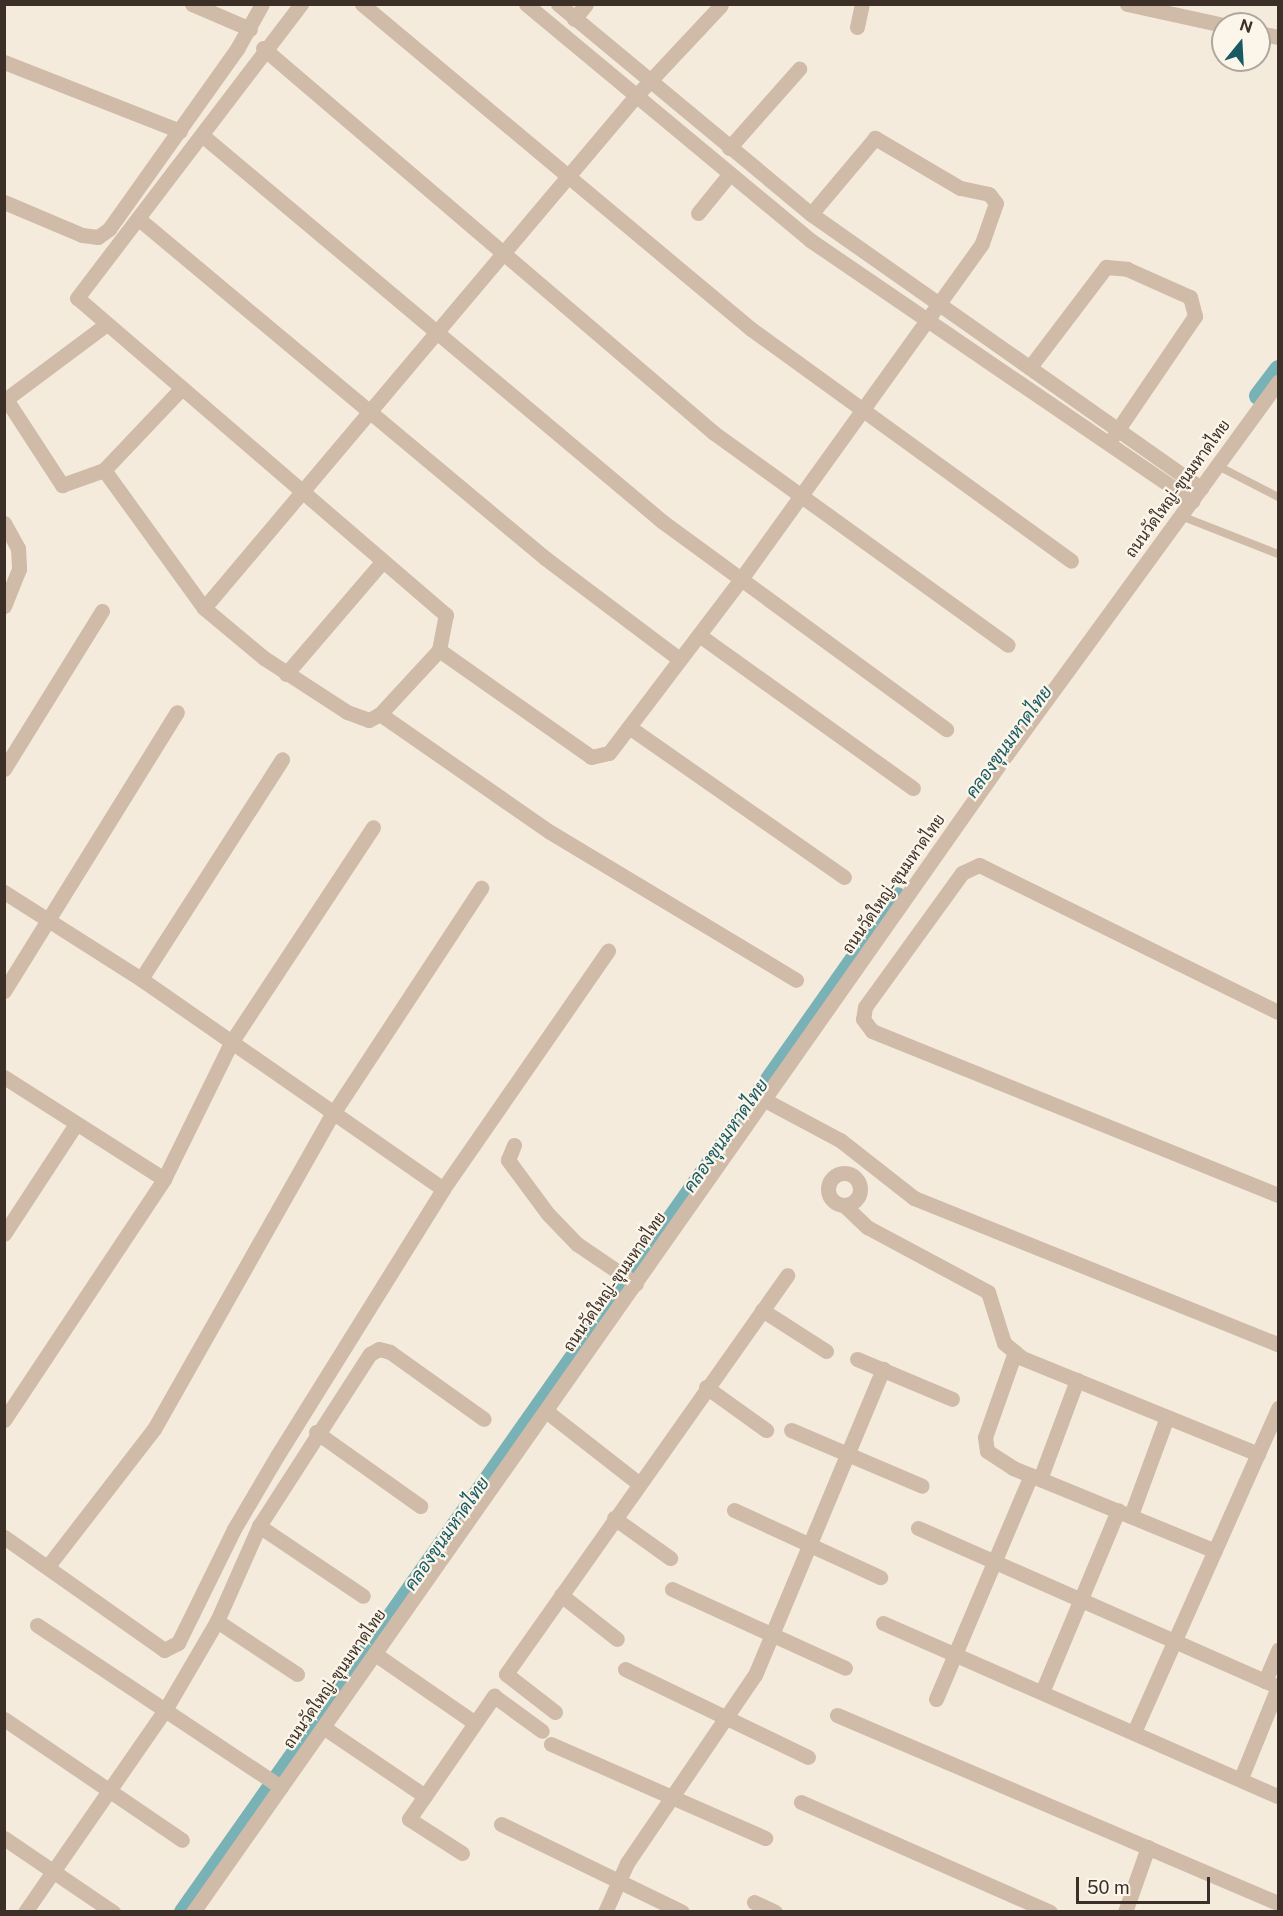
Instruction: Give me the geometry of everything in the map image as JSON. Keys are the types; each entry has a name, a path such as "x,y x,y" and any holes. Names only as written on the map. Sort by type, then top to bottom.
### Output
{"street":[{"path":"192,4 250,29"},
{"path":"4,202 98,237 117,221 250,29 262,4"},
{"path":"104,470 204,608 286,674 358,718 369,720 380,714 439,650 446,615 304,491 104,326 77,298 140,220 203,136 263,48 301,4"},
{"path":"362,4 751,329 1071,561"},
{"path":"525,4 728,176 924,321 1187,498"},
{"path":"558,4 649,83 811,214 1196,484"},
{"path":"574,19 586,4"},
{"path":"857,27 862,4"},
{"path":"1127,4 1211,22"},
{"path":"204,608 439,335 634,98 721,5"},
{"path":"263,48 714,433 1008,645"},
{"path":"4,62 180,131"},
{"path":"729,148 799,69"},
{"path":"203,136 663,522 946,729"},
{"path":"439,650 595,759 609,753 741,579 938,303 992,225 996,203 989,194 960,188 875,138 811,214"},
{"path":"698,213 728,176"},
{"path":"140,220 545,558 679,659"},
{"path":"1030,367 1106,267 1127,269 1190,297 1195,316 1108,444"},
{"path":"104,326 6,399 62,485 104,470 181,389"},
{"name":"ถนนวัดใหญ่-ขุนมหาดไทย","path":"193,1911 546,1411 631,1281 765,1100 1181,516 1187,498 1196,484 1218,466 1278,384"},
{"path":"4,523 18,548 19,569 4,606"},
{"path":"286,674 383,561"},
{"path":"4,769 102,611"},
{"path":"699,635 913,788"},
{"path":"4,991 177,712"},
{"path":"380,714 550,832 796,980"},
{"path":"629,727 844,877"},
{"path":"141,979 282,759"},
{"path":"4,1420 164,1179 232,1041 373,827"},
{"path":"1278,1012 979,865 962,873 865,1007 863,1019 872,1031 1278,1195"},
{"path":"48,1566 154,1429 332,1115 481,888"},
{"path":"4,892 141,979 232,1041 332,1115 443,1190"},
{"path":"4,1537 164,1650 178,1643 234,1529 443,1190 608,951"},
{"path":"4,1077 164,1179"},
{"path":"765,1100 857,1151 914,1198 1278,1344"},
{"path":"4,1234 76,1124"},
{"path":"514,1145 508,1160 548,1214 603,1263 631,1281"},
{"path":"849,1173 857,1151"},
{"path":"849,1173 838,1173 828,1186 830,1197 844,1205 867,1227 973,1280 988,1292 1004,1343 1015,1352 1077,1380 1258,1454"},
{"path":"844,1205 860,1191 849,1173"},
{"path":"555,1712 506,1674 638,1483 787,1275"},
{"path":"762,1310 826,1351"},
{"path":"25,1911 165,1710 217,1621 259,1526 316,1432 378,1349 484,1419"},
{"path":"1015,1352 984,1444 1036,1477 1215,1551"},
{"path":"857,1359 952,1399"},
{"path":"605,1911 618,1882 672,1798 729,1717 773,1635 883,1370"},
{"path":"936,1700 954,1654 1036,1477 1077,1380"},
{"path":"706,1387 766,1430"},
{"path":"1134,1732 1278,1408"},
{"path":"546,1411 638,1483"},
{"path":"1042,1692 1080,1599 1125,1512 1167,1417"},
{"path":"791,1430 922,1486"},
{"path":"316,1432 420,1506"},
{"path":"734,1510 880,1577"},
{"path":"614,1518 670,1558"},
{"path":"259,1526 363,1596"},
{"path":"918,1528 1274,1685"},
{"path":"672,1589 845,1668"},
{"path":"561,1595 617,1639"},
{"path":"217,1621 297,1674"},
{"path":"883,1623 1278,1796"},
{"path":"37,1625 281,1787"},
{"path":"1241,1778 1274,1685 1278,1650"},
{"path":"375,1654 475,1723"},
{"path":"625,1669 729,1717 808,1757"},
{"path":"462,1853 409,1819 494,1696 546,1737 672,1798 765,1838"},
{"path":"837,1715 1148,1847 1278,1905 1277,1911"},
{"path":"4,1719 183,1840"},
{"path":"323,1727 425,1796"},
{"path":"801,1802 1050,1911"},
{"path":"501,1824 682,1911"},
{"path":"4,1838 113,1911"},
{"path":"1125,1911 1148,1847"},
{"path":"754,1902 775,1911"}],"lane":[{"path":"1218,466 1278,497"},
{"path":"1181,516 1278,554"}],"waterway":[{"name":"คลองขุนมหาดไทย","path":"1258,396 1278,369"},
{"name":"คลองขุนมหาดไทย","path":"183,1912 898,896"}]}
